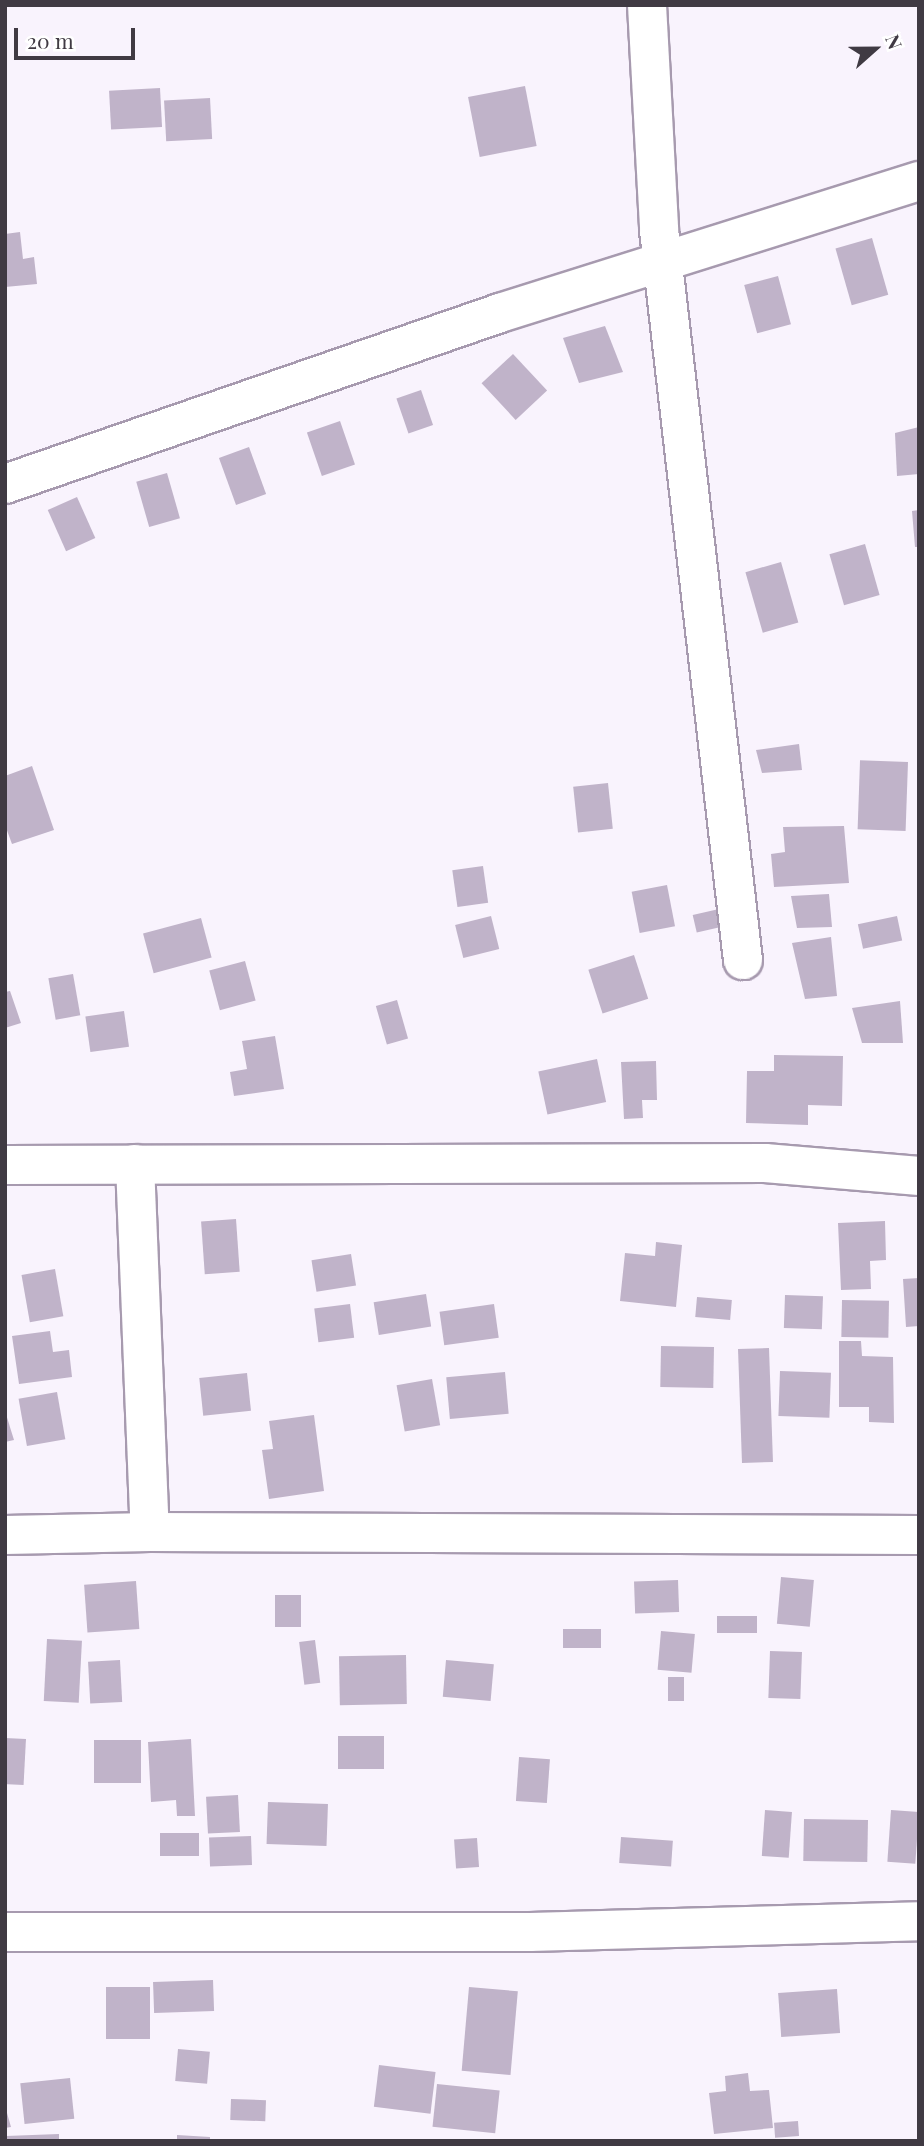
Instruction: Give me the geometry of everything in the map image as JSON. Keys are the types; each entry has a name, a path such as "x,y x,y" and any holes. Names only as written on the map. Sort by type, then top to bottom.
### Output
{"street":[{"path":"647,5 663,263 743,960"},
{"path":"5,484 487,317 919,181"},
{"path":"5,1165 765,1163 919,1176"},
{"path":"135,1164 150,1532"},
{"path":"5,1535 150,1532 919,1535"},
{"path":"5,1931 530,1932 919,1922"}],"building":[{"path":"525,86 537,146 480,157 468,97"},
{"path":"160,88 162,127 111,130 109,91"},
{"path":"210,98 212,139 166,141 164,100"},
{"path":"20,232 23,259 34,257 37,284 5,287 5,234"},
{"path":"872,238 888,295 852,305 835,248"},
{"path":"778,276 791,324 757,333 744,285"},
{"path":"605,326 623,372 579,383 563,338"},
{"path":"513,354 547,391 516,420 482,383"},
{"path":"421,390 433,425 408,433 396,398"},
{"path":"340,421 355,464 322,476 307,432"},
{"path":"919,427 919,474 897,476 895,433"},
{"path":"249,447 266,494 236,505 219,458"},
{"path":"167,473 180,518 149,527 136,482"},
{"path":"77,497 95,538 66,551 48,510"},
{"path":"919,510 919,547 915,547 912,511"},
{"path":"865,544 880,595 844,605 829,554"},
{"path":"781,562 798,623 763,633 745,572"},
{"path":"799,744 802,770 762,773 756,750"},
{"path":"860,760 908,762 906,831 858,829"},
{"path":"32,766 54,830 12,844 5,825 5,776"},
{"path":"608,783 613,829 578,832 573,787"},
{"path":"844,826 849,883 774,887 771,854 785,852 783,827"},
{"path":"483,866 488,903 457,907 452,870"},
{"path":"667,885 675,926 640,933 632,892"},
{"path":"829,894 832,927 797,928 791,896"},
{"path":"719,909 723,927 697,933 693,915"},
{"path":"491,916 499,949 463,958 455,925"},
{"path":"897,916 902,940 863,949 858,924"},
{"path":"201,918 212,958 154,973 143,934"},
{"path":"831,937 837,996 805,999 792,943"},
{"path":"634,955 648,999 603,1014 588,970"},
{"path":"245,961 256,1001 220,1010 209,971"},
{"path":"73,974 80,1015 56,1020 48,978"},
{"path":"10,991 21,1023 5,1028 5,992"},
{"path":"397,1000 408,1038 387,1045 376,1006"},
{"path":"900,1001 903,1043 862,1043 852,1008"},
{"path":"124,1011 129,1047 90,1052 85,1016"},
{"path":"275,1036 284,1089 234,1096 230,1072 247,1069 242,1041"},
{"path":"774,1055 843,1056 842,1106 808,1105 808,1125 746,1123 747,1071 774,1071"},
{"path":"597,1059 606,1102 547,1115 538,1071"},
{"path":"656,1061 657,1100 642,1100 643,1118 624,1119 621,1062"},
{"path":"236,1219 240,1272 205,1274 201,1221"},
{"path":"885,1221 886,1260 870,1261 871,1289 841,1290 838,1223"},
{"path":"656,1242 682,1245 676,1307 620,1301 625,1253 655,1256"},
{"path":"351,1254 356,1286 316,1292 311,1260"},
{"path":"55,1269 63,1316 30,1322 22,1275"},
{"path":"919,1278 919,1326 906,1327 903,1279"},
{"path":"426,1294 431,1327 379,1335 374,1302"},
{"path":"785,1295 823,1296 822,1329 784,1328"},
{"path":"697,1297 732,1300 730,1320 695,1317"},
{"path":"842,1300 889,1301 888,1338 841,1337"},
{"path":"350,1304 354,1338 318,1342 314,1308"},
{"path":"494,1304 499,1338 444,1345 440,1312"},
{"path":"50,1331 53,1352 69,1350 72,1377 19,1384 12,1336"},
{"path":"839,1341 861,1341 862,1356 893,1357 894,1423 869,1422 869,1407 839,1407"},
{"path":"661,1346 714,1347 713,1388 660,1387"},
{"path":"769,1348 773,1462 742,1463 738,1349"},
{"path":"780,1371 831,1373 829,1418 778,1416"},
{"path":"505,1372 509,1414 450,1419 446,1377"},
{"path":"247,1373 251,1411 203,1416 199,1378"},
{"path":"432,1379 440,1425 405,1432 397,1385"},
{"path":"57,1392 65,1439 27,1446 19,1399"},
{"path":"5,1411 14,1440 5,1442"},
{"path":"314,1415 324,1491 269,1499 262,1450 273,1449 269,1421"},
{"path":"781,1577 814,1580 810,1627 777,1624"},
{"path":"678,1580 679,1612 635,1614 634,1582"},
{"path":"136,1581 139,1629 87,1633 84,1585"},
{"path":"275,1595 301,1595 301,1627 275,1627"},
{"path":"717,1616 757,1616 757,1633 717,1633"},
{"path":"563,1629 601,1629 601,1648 563,1648"},
{"path":"661,1631 695,1634 691,1673 658,1670"},
{"path":"47,1639 82,1641 79,1703 44,1701"},
{"path":"315,1640 320,1683 304,1685 299,1642"},
{"path":"770,1651 802,1652 800,1699 768,1698"},
{"path":"406,1655 407,1704 340,1705 339,1656"},
{"path":"120,1660 122,1702 90,1704 88,1662"},
{"path":"446,1660 494,1664 491,1701 443,1697"},
{"path":"668,1677 684,1677 684,1701 668,1701"},
{"path":"338,1736 384,1736 384,1769 338,1769"},
{"path":"5,1738 26,1739 24,1785 5,1784"},
{"path":"191,1739 195,1816 177,1816 176,1800 151,1802 148,1742"},
{"path":"94,1740 141,1740 141,1783 94,1783"},
{"path":"519,1757 550,1759 547,1803 516,1801"},
{"path":"238,1795 240,1832 208,1834 206,1797"},
{"path":"268,1802 328,1804 326,1846 267,1844"},
{"path":"765,1810 792,1812 789,1858 762,1856"},
{"path":"891,1810 919,1812 915,1864 887,1862"},
{"path":"804,1819 868,1820 867,1862 803,1861"},
{"path":"160,1833 199,1833 199,1856 160,1856"},
{"path":"251,1836 252,1865 210,1866 209,1837"},
{"path":"621,1837 673,1841 671,1867 619,1863"},
{"path":"477,1838 479,1867 456,1869 454,1840"},
{"path":"213,1980 214,2011 154,2013 153,1982"},
{"path":"106,1987 150,1987 150,2039 106,2039"},
{"path":"469,1987 518,1991 510,2075 462,2071"},
{"path":"837,1989 840,2033 781,2037 778,1993"},
{"path":"178,2049 210,2052 207,2084 175,2081"},
{"path":"379,2065 436,2072 430,2114 374,2107"},
{"path":"748,2073 750,2091 769,2090 773,2128 714,2134 709,2093 726,2091 725,2076"},
{"path":"70,2078 74,2119 25,2124 20,2083"},
{"path":"437,2084 500,2091 495,2133 433,2127"},
{"path":"231,2099 266,2100 265,2121 230,2120"},
{"path":"5,2106 11,2127 5,2128"},
{"path":"798,2121 799,2136 775,2138 774,2123"},
{"path":"59,2134 59,2141 7,2141 6,2136"},
{"path":"177,2135 210,2137 210,2141 177,2141"}]}
